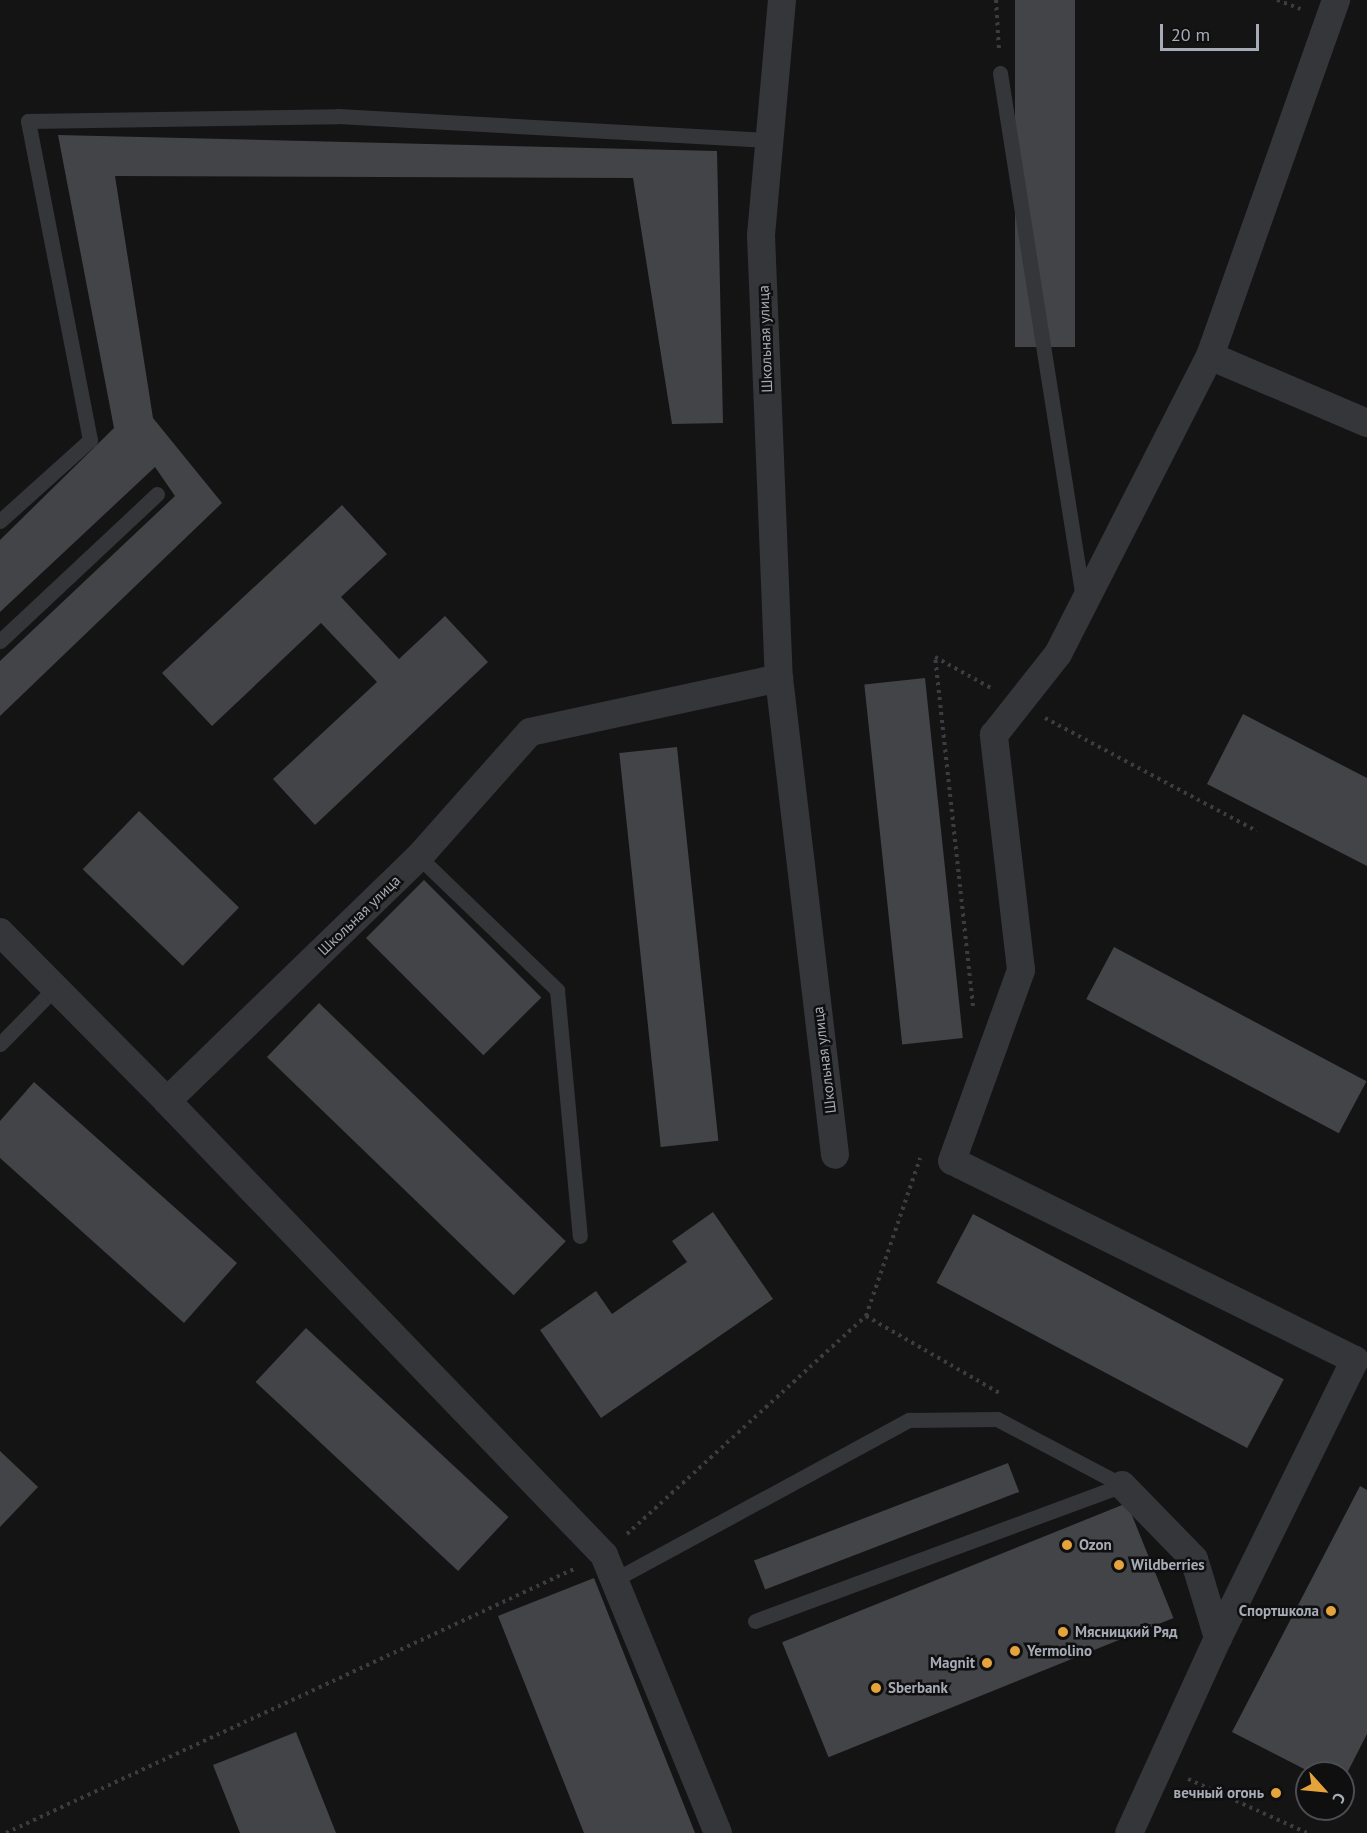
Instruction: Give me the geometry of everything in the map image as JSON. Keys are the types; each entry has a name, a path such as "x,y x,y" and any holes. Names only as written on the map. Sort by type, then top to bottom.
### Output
{"street":[{"name":"Школьная улица","path":"782,0 772,140 761,234 779,678 835,1155"},
{"path":"1129,1833 1218,1638 1355,1360 952,1161 1021,970 994,735 1058,654 1210,356 1336,0"},
{"path":"1210,356 1367,423"},
{"name":"Школьная улица","path":"167,1101 419,857 530,732 779,678"},
{"path":"0,932 167,1101 609,1567 718,1833"},
{"path":"1122,1485 1194,1559 1218,1638"}],"lane":[{"path":"1000,73 1083,603"},
{"path":"0,521 90,440 28,121 338,116 772,140"},
{"path":"0,641 157,494"},
{"path":"419,857 557,990 580,1236"},
{"path":"0,1044 55,988"},
{"path":"609,1567 909,1420 997,1419 1122,1485"},
{"path":"755,1622 1122,1485"}],"path":[{"path":"996,0 1000,73"},
{"path":"974,1011 935,657 1018,704 1257,831"},
{"path":"6,1833 609,1567 866,1316 925,1147"},
{"path":"1160,1766 1307,1833"}],"building":[{"path":"1015,0 1075,0 1075,347 1015,347"},
{"path":"58,135 717,151 723,423 672,424 633,178 115,176 153,418 222,503 0,716 0,661 175,496 155,467 0,612 0,540 114,428"},
{"path":"342,505 387,554 341,597 399,659 445,616 488,662 315,825 273,779 377,682 321,623 212,726 162,673"},
{"path":"925,678 963,1038 902,1044 864,684"},
{"path":"1243,714 1367,778 1367,866 1207,784"},
{"path":"677,747 718,1141 661,1147 619,753"},
{"path":"139,811 239,908 183,966 83,869"},
{"path":"424,880 541,997 483,1055 366,938"},
{"path":"1114,947 1367,1081 1339,1133 1086,999"},
{"path":"319,1003 566,1241 514,1295 267,1057"},
{"path":"34,1082 237,1263 184,1323 0,1158 0,1121"},
{"path":"713,1212 773,1299 601,1418 540,1330 596,1291 612,1314 687,1262 672,1241"},
{"path":"973,1214 1284,1379 1247,1448 936,1283"},
{"path":"306,1328 509,1517 458,1571 256,1382"},
{"path":"0,1451 38,1487 0,1527"},
{"path":"1008,1463 1019,1492 765,1589 754,1560"},
{"name":"Спортшкола","path":"1360,1486 1367,1490 1367,1734 1353,1761 1295,1761 1295,1764 1232,1732"},
{"path":"1127,1503 1173,1618 829,1757 782,1642"},
{"path":"594,1578 695,1833 584,1833 498,1616"},
{"path":"296,1732 336,1833 240,1833 213,1765"}],"place":[{"name":"Ozon","path":"1067,1545"},
{"name":"Wildberries","path":"1119,1565"},
{"name":"Спортшкола","path":"1331,1611"},
{"name":"Мясницкий Ряд","path":"1063,1632"},
{"name":"Yermolino","path":"1015,1651"},
{"name":"Magnit","path":"987,1663"},
{"name":"Sberbank","path":"876,1688"},
{"name":"вечный огонь","path":"1276,1793"}]}
